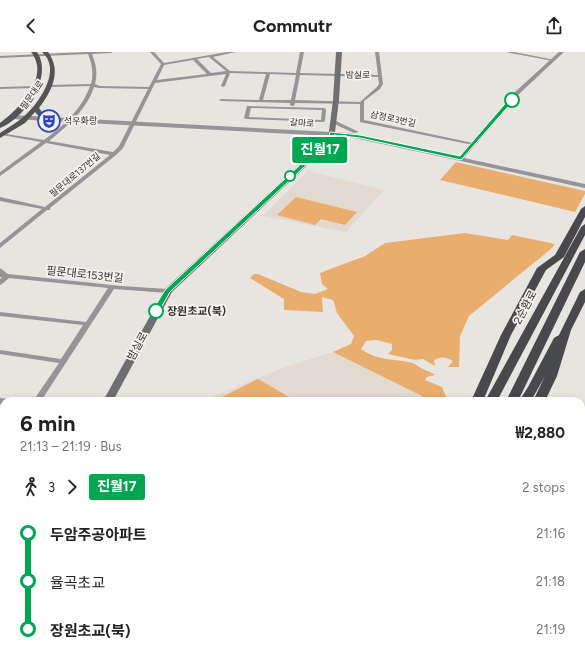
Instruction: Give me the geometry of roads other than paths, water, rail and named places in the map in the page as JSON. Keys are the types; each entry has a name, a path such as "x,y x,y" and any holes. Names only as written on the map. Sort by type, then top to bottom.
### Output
{"highway":[{"path":"479,397 506,335 542,268 559,257 585,209"},
{"name":"2순환로","path":"493,397 585,227"},
{"path":"514,397 585,252"},
{"path":"555,259 585,266"},
{"path":"541,397 551,376 566,330 585,292"},
{"path":"527,397 534,387 561,335 566,330"}],"main road":[{"name":"밤실로","path":"110,397 168,291 331,140 336,102 339,52"},
{"name":"필문대로","path":"0,126 24,105 35,87 40,72 35,53"},
{"name":"필문대로","path":"1,135 26,118 50,86 53,74 52,67 46,53"},
{"path":"35,107 44,119"}],"street":[{"path":"0,174 59,131 84,103 94,85 95,70 89,52"},
{"path":"0,57 35,53 111,52"},
{"path":"152,52 163,64 234,52"},
{"path":"291,108 302,52"},
{"name":"삼정로3번길","path":"377,52 380,87 365,98 362,103 362,121 473,144"},
{"path":"508,52 553,60"},
{"path":"461,158 517,93 562,52"},
{"path":"210,56 228,72"},
{"path":"194,59 211,75"},
{"name":"필문대로137번길","path":"0,199 48,209 114,154 120,147 163,64"},
{"path":"224,86 228,72"},
{"path":"154,82 228,72 338,75"},
{"path":"261,101 268,73"},
{"name":"밤실로","path":"338,75 379,76"},
{"path":"50,86 94,85 99,87 150,88"},
{"path":"0,88 35,87"},
{"path":"221,100 362,103"},
{"path":"249,107 291,108 324,109 322,121 246,118 249,107"},
{"name":"갈마로","path":"12,117 332,133 372,139 585,186"},
{"path":"15,126 44,119"},
{"path":"334,122 372,139"},
{"path":"1,135 114,154"},
{"path":"0,246 48,209"},
{"path":"0,270 3,275 0,283"},
{"name":"필문대로153번길","path":"3,275 112,287 168,291"},
{"path":"40,397 112,287"},
{"path":"0,314 88,324"},
{"path":"0,352 64,361"}],"place":[{"name":"석우화랑","path":"49,121"},
{"name":"장원초교(북)","path":"156,311"}]}
